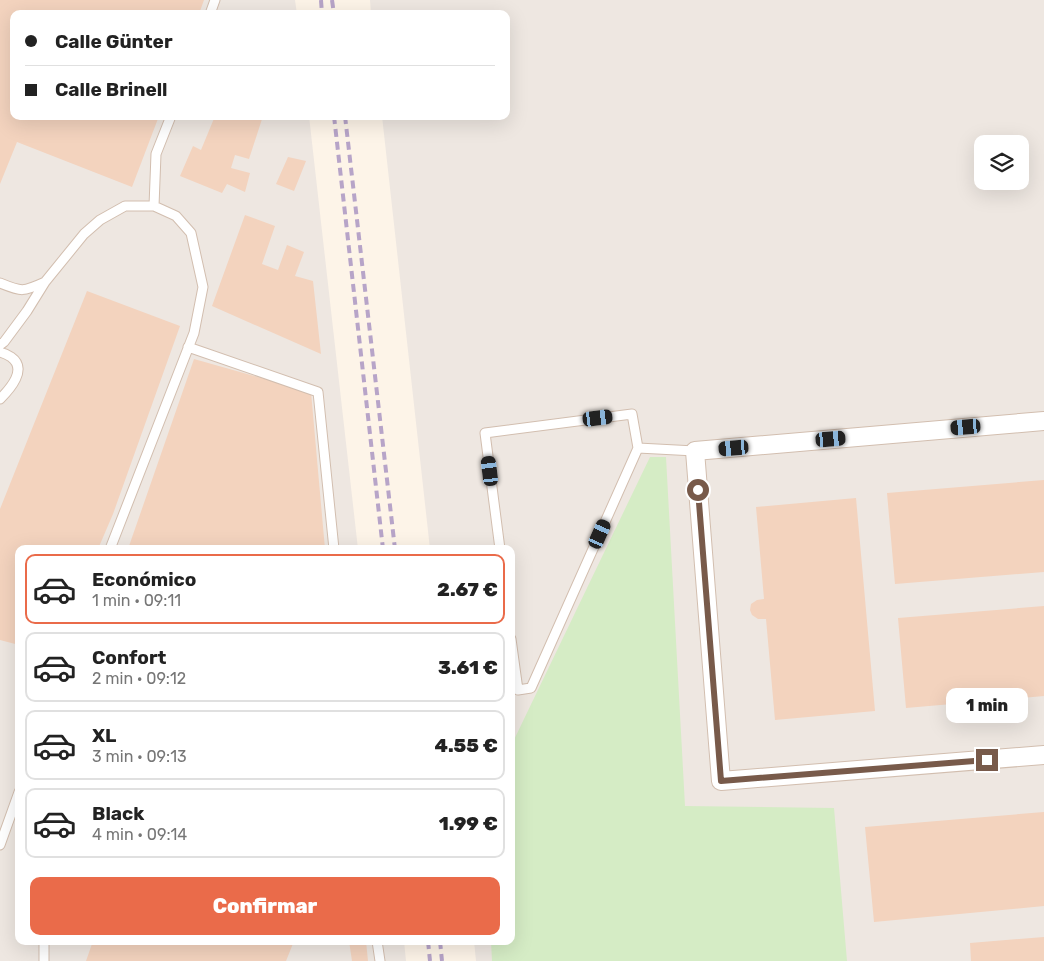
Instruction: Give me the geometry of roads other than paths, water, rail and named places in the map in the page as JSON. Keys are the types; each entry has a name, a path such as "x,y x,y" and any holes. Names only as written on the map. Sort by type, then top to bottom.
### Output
{"street":[{"path":"1044,421 695,451 721,781 1044,755"}],"lane":[{"path":"154,206 156,154 169,120"},
{"path":"0,345 84,234 100,220 125,206 154,206 176,216 191,233 203,287 194,333 112,545"},
{"path":"0,283 25,290 46,282"},
{"path":"188,347 318,392 334,545"},
{"path":"0,352 12,358 18,364 18,374 0,400"},
{"path":"499,545 485,433 632,414 638,448 531,688 518,690 515,668"},
{"path":"638,448 695,451"},
{"path":"0,845 15,803"},
{"path":"44,945 44,961"},
{"path":"378,945 380,961"}],"railway":[{"path":"321,0 322,10"},
{"path":"332,0 333,10"},
{"path":"334,120 383,545"},
{"path":"345,120 395,545"},
{"path":"428,945 430,961"},
{"path":"440,945 442,961"}]}
